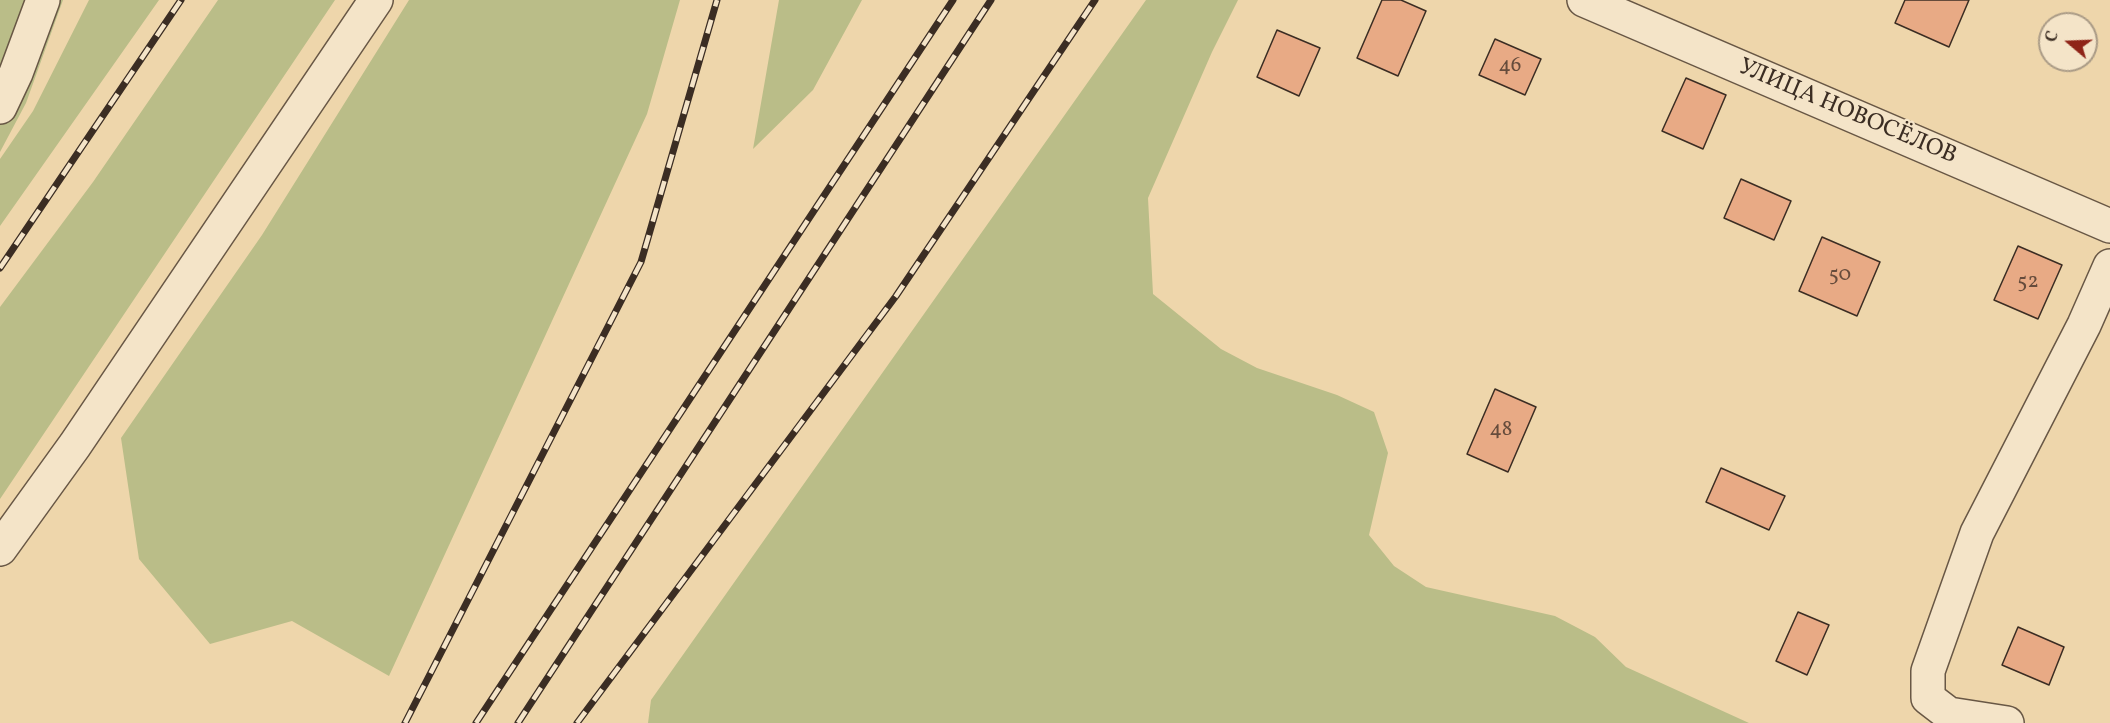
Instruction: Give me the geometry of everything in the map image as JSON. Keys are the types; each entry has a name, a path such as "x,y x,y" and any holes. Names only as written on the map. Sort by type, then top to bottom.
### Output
{"street":[{"path":"0,107 16,73 43,0"},
{"path":"0,549 75,445 376,0"},
{"name":"УЛИЦА НОВОСЁЛОВ","path":"1584,0 2110,226"},
{"path":"2007,723 1949,714 1928,698 1928,671 1977,533 2084,325 2110,266"}],"green space":[{"path":"0,0 63,0 26,103 0,152"},
{"path":"89,0 159,0 0,226 0,159 33,111"},
{"path":"218,0 335,0 0,499 0,307 93,182"},
{"path":"409,0 680,0 647,114 389,676 292,621 210,644 139,559 121,438 262,235"},
{"path":"779,0 862,0 813,90 753,149"},
{"path":"1146,0 1238,0 1212,52 1148,198 1153,294 1221,349 1257,368 1337,395 1374,412 1388,453 1369,535 1394,566 1426,587 1555,616 1595,637 1626,667 1749,723 648,723 651,700"}],"building":[{"path":"1382,0 1401,0 1426,11 1398,76 1357,58"},
{"path":"1905,0 1969,0 1949,47 1895,23"},
{"path":"1277,30 1320,48 1299,96 1257,77"},
{"path":"1495,39 1541,59 1525,95 1479,75"},
{"path":"1686,78 1726,95 1703,149 1662,131"},
{"path":"1741,179 1791,201 1774,240 1724,218"},
{"path":"1822,237 1880,262 1857,316 1799,291"},
{"path":"2018,246 2062,265 2038,319 1994,300"},
{"path":"1495,389 1536,407 1508,472 1467,454"},
{"path":"1721,468 1785,496 1769,530 1706,502"},
{"path":"1798,612 1829,625 1807,675 1776,661"},
{"path":"2018,627 2064,647 2049,685 2002,665"}],"railway":[{"path":"0,268 181,0"},
{"path":"405,723 641,262 717,0"},
{"path":"476,723 953,0"},
{"path":"518,723 991,0"},
{"path":"577,723 896,296 1095,0"}]}
